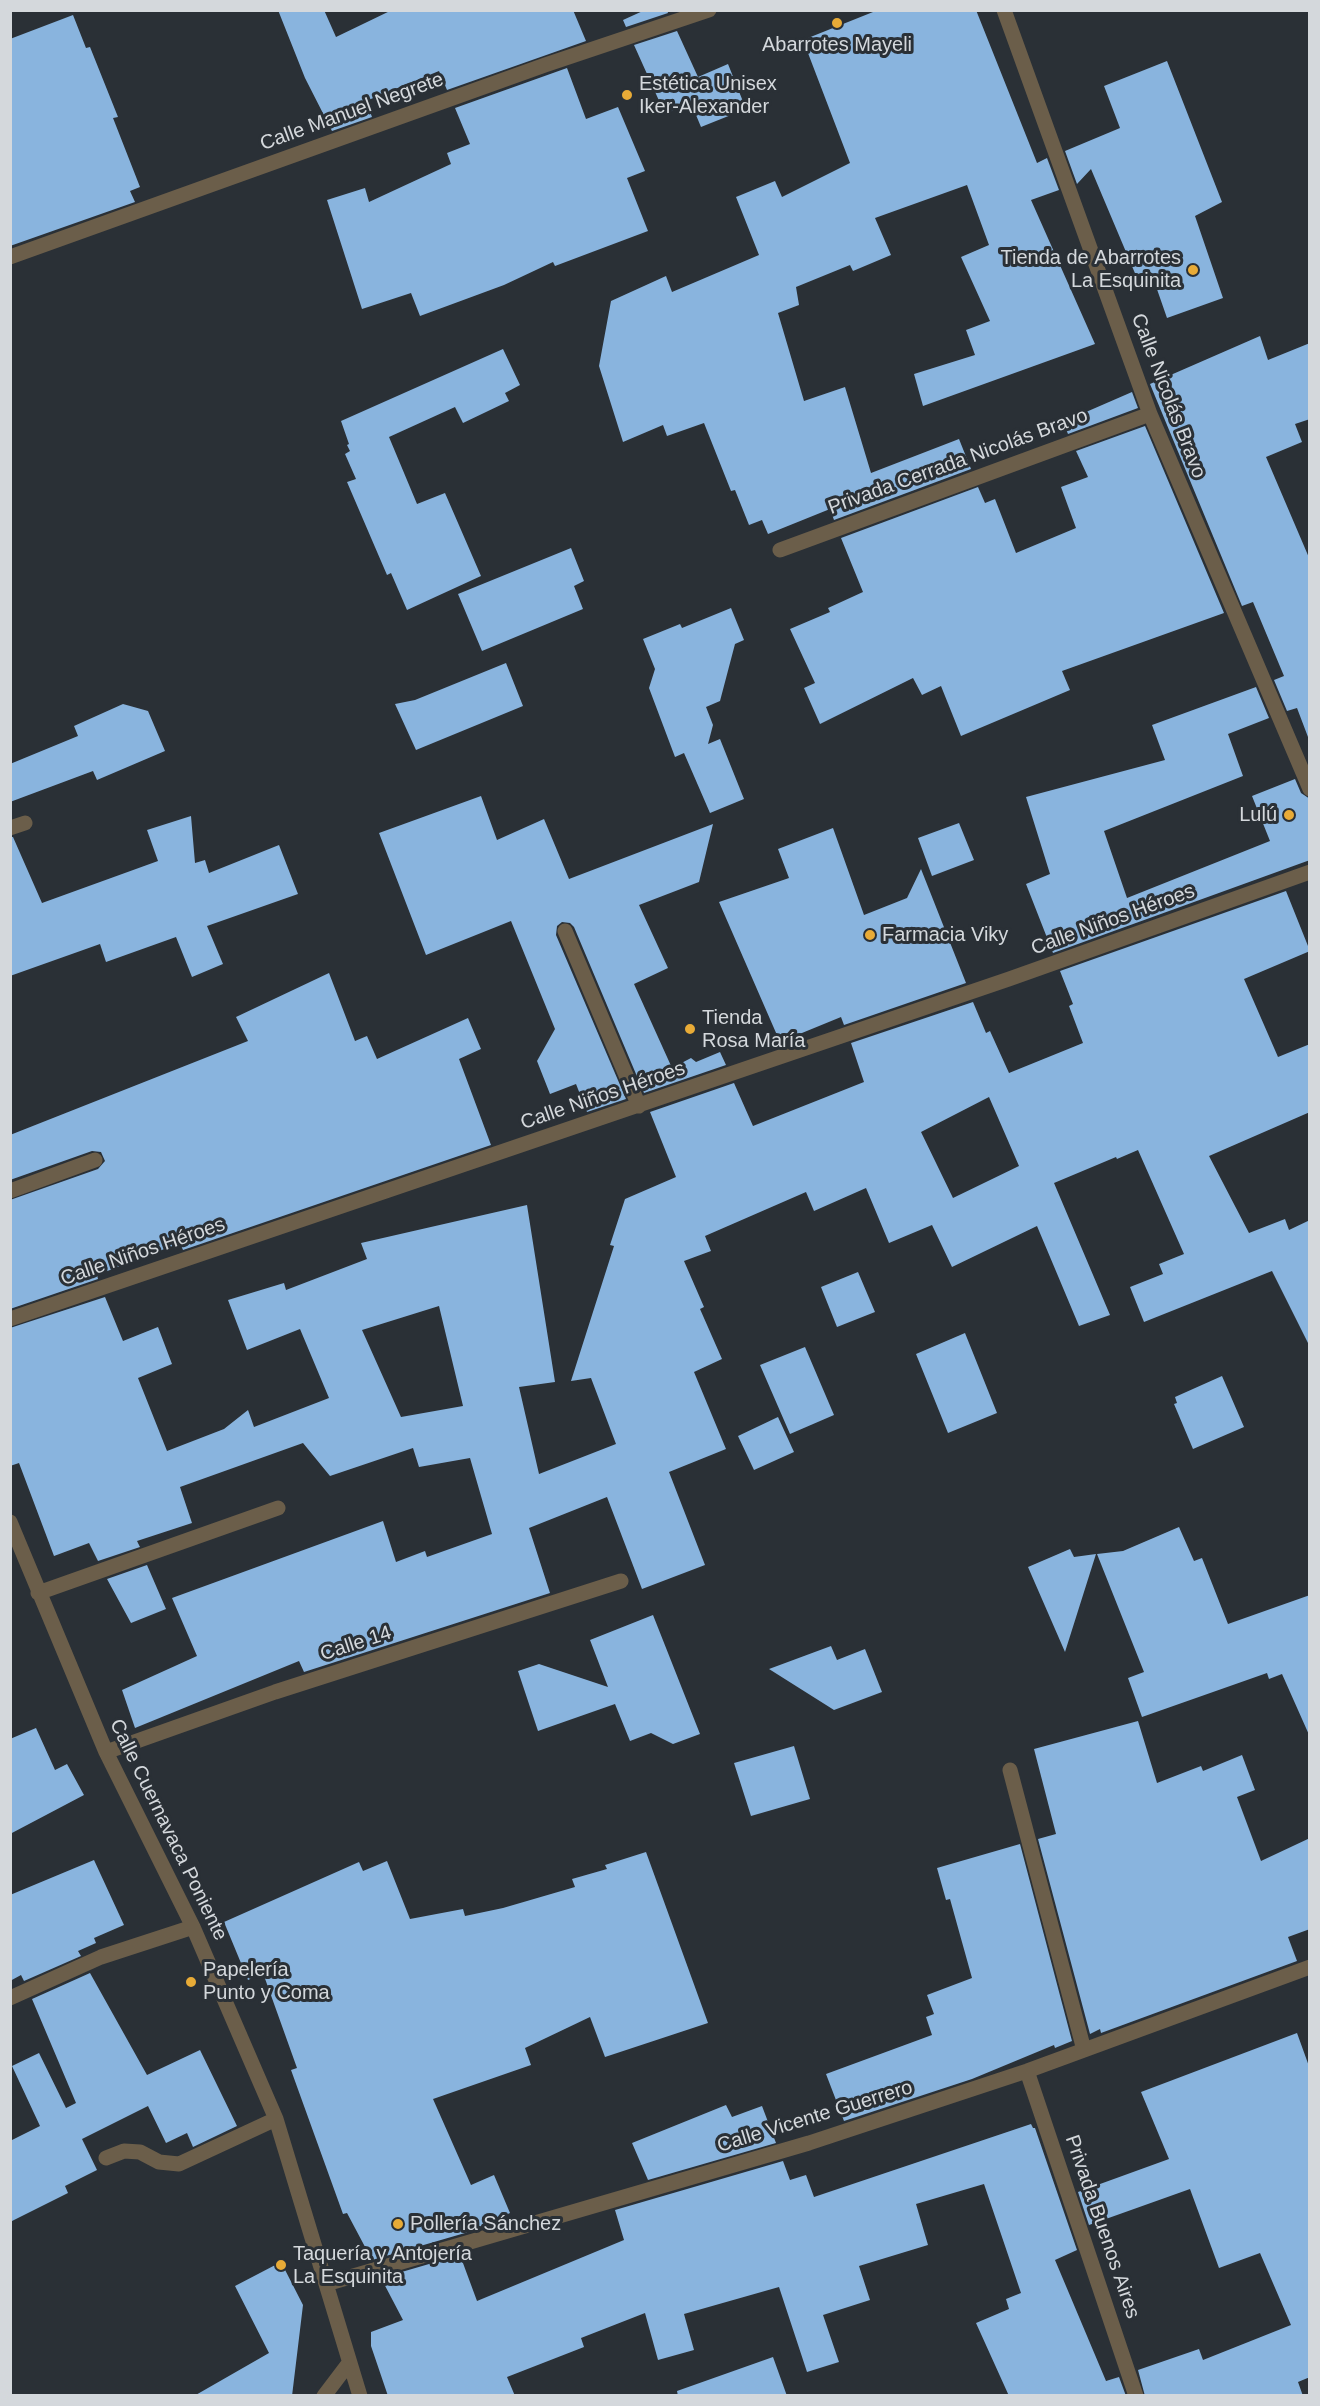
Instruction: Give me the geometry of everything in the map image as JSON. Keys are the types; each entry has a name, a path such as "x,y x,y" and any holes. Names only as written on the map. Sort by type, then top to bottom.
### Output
{"street":[{"name":"Calle Manuel Negrete","path":"10,257 545,65 709,10"},
{"name":"Calle Nicolás Bravo","path":"1004,10 1150,414 1310,789"},
{"name":"Privada Cerrada Nicolás Bravo","path":"780,550 1150,414"},
{"name":"Calle Niños Héroes","path":"10,1319 1009,979 1310,872"},
{"path":"565,931 639,1106"},
{"path":"10,1191 95,1160"},
{"path":"38,1593 278,1508"},
{"name":"Calle Cuernavaca Poniente","path":"10,1522 106,1752 193,1927 276,2119 360,2396"},
{"name":"Calle 14","path":"106,1752 275,1692 621,1581"},
{"path":"1010,1770 1084,2050"},
{"path":"10,1998 101,1958 193,1927"},
{"name":"Calle Vicente Guerrero","path":"326,2284 809,2143 1027,2071 1310,1967"},
{"name":"Privada Buenos Aires","path":"1027,2071 1136,2396"},
{"path":"106,2158 124,2151 132,2151 140,2152 159,2162 179,2164 276,2119"},
{"path":"324,2396 349,2363"}],"building":[{"path":"278,10 324,10 336,37 392,10 573,10 586,41 447,90 439,71 366,101 372,117 332,131 305,78"},
{"path":"645,10 667,10 668,13 626,27 623,20"},
{"path":"878,10 976,10 1037,163 1047,158 1059,190 1031,200 1095,344 923,406 914,374 975,355 966,330 990,321 961,257 989,245 967,185 875,218 891,255 853,271 850,265 796,287 799,305 778,313 804,401 845,387 871,473 959,439 971,469 834,520 830,509 768,534 762,520 749,525 735,490 731,491 704,423 667,436 663,425 623,442 599,366 611,301 666,276 672,292 759,255 736,197 775,181 782,197 850,163 803,40"},
{"path":"73,15 86,48 90,47 118,117 113,118 140,187 130,191 135,202 10,246 10,39"},
{"path":"677,31 698,77 728,64 746,109 701,127 691,103 665,114 634,45"},
{"path":"1167,61 1222,202 1195,216 1223,298 1167,318 1151,272 1137,278 1091,169 1077,184 1065,151 1120,128 1104,86"},
{"path":"567,68 586,119 618,107 645,171 627,178 648,231 555,266 553,262 504,285 420,316 411,293 362,309 327,200 365,188 369,202 451,164 447,153 470,144 455,108"},
{"path":"1260,336 1268,360 1310,343 1310,419 1295,424 1302,442 1266,457 1310,560 1308,737 1297,708 1287,711 1274,680 1284,676 1253,602 1242,606 1150,384"},
{"path":"503,349 520,385 505,393 509,401 463,423 455,407 389,437 417,504 445,493 481,576 407,610 391,573 387,575 347,482 356,479 345,454 350,451 341,421"},
{"path":"1132,392 1138,408 1068,434 1063,422"},
{"path":"1145,426 1224,613 1062,671 1070,690 961,736 941,686 922,695 913,678 820,724 804,688 815,683 790,629 830,612 828,608 863,592 841,538 978,487 985,503 995,499 1016,553 1076,528 1061,487 1088,477 1076,451"},
{"path":"571,548 584,581 574,586 583,609 482,651 458,594"},
{"path":"731,608 744,640 735,644 720,701 706,707 713,725 708,744 720,739 744,799 710,813 684,753 675,757 649,688 655,669 643,639 680,624 682,628"},
{"path":"506,663 523,706 416,750 395,704 415,700"},
{"path":"1256,687 1269,718 1228,734 1243,776 1104,831 1127,898 1270,841 1252,796 1295,779 1301,793 1310,799 1310,860 1053,953 1026,884 1050,874 1026,797 1165,760 1152,725"},
{"path":"123,704 148,711 165,751 97,780 93,771 10,802 10,764 78,736 74,726"},
{"path":"481,796 497,840 544,819 569,879 713,824 699,882 639,905 668,968 634,984 672,1068 691,1058 696,1062 720,1052 726,1065 644,1093 574,927 570,923 562,922 557,926 556,935 626,1099 587,1112 576,1084 550,1094 537,1061 555,1029 511,921 426,955 379,833"},
{"path":"191,816 195,863 205,860 209,873 279,845 298,894 207,926 223,964 192,977 176,937 106,962 100,944 10,976 10,837 13,837 42,903 158,861 147,830"},
{"path":"959,823 974,860 932,876 918,838"},
{"path":"833,828 864,915 907,898 921,869 966,983 844,1025 841,1017 780,1042 719,902 789,878 778,849"},
{"path":"1286,891 1310,951 1244,979 1278,1057 1310,1044 1310,1112 1209,1156 1249,1233 1285,1219 1289,1230 1310,1220 1310,1347 1272,1271 1144,1322 1130,1287 1163,1274 1159,1264 1184,1254 1138,1150 1054,1183 1110,1315 1079,1326 1037,1226 952,1267 932,1225 889,1243 866,1188 814,1211 806,1192 705,1236 711,1251 684,1261 704,1307 700,1309 722,1359 694,1372 726,1449 669,1472 705,1565 642,1589 607,1497 529,1528 550,1593 304,1672 299,1661 135,1728 122,1690 197,1656 172,1598 383,1521 396,1562 425,1551 427,1557 492,1534 470,1458 419,1467 413,1448 330,1476 303,1443 180,1487 192,1523 137,1541 140,1547 98,1561 89,1543 54,1556 19,1463 10,1466 10,1328 105,1297 123,1341 158,1327 172,1364 138,1378 167,1451 224,1429 248,1410 254,1427 329,1398 300,1329 247,1350 228,1300 284,1283 286,1290 367,1259 361,1243 527,1205 555,1382 519,1387 539,1474 616,1444 591,1378 571,1381 614,1246 610,1245 625,1199 676,1177 650,1112 734,1083 753,1126 864,1082 851,1043 973,1002 986,1033 990,1031 1009,1073 1083,1043 1069,1006 1073,1004 1060,971","holes":["989,1097 1019,1166 953,1198 921,1132","439,1306 463,1406 401,1417 362,1330"]},
{"path":"329,973 355,1041 367,1036 377,1059 468,1018 481,1049 459,1059 491,1145 183,1250 180,1243 97,1275 98,1279 10,1309 10,1200 98,1169 105,1161 101,1152 92,1151 10,1180 10,1135 248,1041 236,1017"},
{"path":"858,1272 875,1312 837,1327 821,1287"},
{"path":"965,1333 997,1413 948,1433 916,1354"},
{"path":"805,1347 834,1415 790,1434 760,1365"},
{"path":"1222,1376 1244,1427 1193,1449 1174,1404 1177,1403 1175,1397"},
{"path":"778,1417 794,1452 754,1470 738,1436"},
{"path":"1179,1527 1194,1561 1202,1558 1228,1624 1310,1595 1310,1737 1282,1674 1269,1679 1267,1673 1142,1717 1128,1678 1144,1672 1097,1554 1123,1551"},
{"path":"1070,1549 1074,1557 1096,1554 1065,1652 1028,1567"},
{"path":"147,1565 166,1609 131,1623 107,1579"},
{"path":"653,1615 700,1734 673,1744 651,1733 630,1741 615,1704 538,1731 518,1671 539,1664 608,1687 590,1640"},
{"path":"831,1646 837,1660 865,1649 882,1692 834,1710 769,1669"},
{"path":"1138,1721 1157,1783 1201,1766 1203,1771 1242,1755 1255,1790 1237,1797 1261,1861 1310,1838 1310,1929 1288,1937 1297,1961 1101,2033 1100,2029 1090,2034 1038,1839 1056,1834 1034,1749"},
{"path":"36,1728 55,1770 67,1764 84,1795 10,1834 10,1739"},
{"path":"794,1746 810,1799 751,1816 734,1763"},
{"path":"1020,1844 1072,2041 1055,2048 1054,2045 972,2079 844,2121 826,2074 932,2035 926,2017 934,2014 927,1995 972,1978 950,1899 946,1900 937,1868"},
{"path":"646,1852 708,2023 605,2057 590,2017 525,2048 531,2065 433,2099 471,2185 494,2175 510,2213 465,2233 372,2260 347,2213 343,2214 291,2070 297,2068 263,1973 248,1980 224,1922 359,1862 363,1871 387,1861 410,1919 463,1909 465,1916 503,1908 575,1887 572,1879 607,1869 605,1865"},
{"path":"94,1860 124,1925 94,1938 96,1943 78,1951 81,1956 24,1981 21,1975 10,1981 10,1895"},
{"path":"90,1973 147,2075 200,2050 237,2126 193,2147 187,2133 166,2143 148,2106 82,2139 97,2170 65,2186 68,2193 10,2222 10,2141 40,2126 12,2066 39,2053 66,2108 76,2103 32,1999"},
{"path":"1297,2033 1310,2069 1310,2377 1298,2382 1303,2396 1145,2396 1138,2370 1199,2349 1203,2360 1291,2325 1260,2253 1219,2268 1190,2189 1089,2225 1078,2192 1169,2159 1141,2092"},
{"path":"726,2105 732,2117 762,2106 776,2143 648,2180 632,2143"},
{"path":"1031,2124 1035,2128 1077,2250 1055,2260 1106,2381 1119,2377 1126,2396 1009,2396 976,2323 1009,2309 1006,2299 1021,2293 984,2184 916,2204 928,2245 859,2266 870,2300 823,2315 839,2362 807,2372 779,2287 684,2314 694,2350 658,2360 645,2313 581,2338 584,2347 507,2377 515,2396 388,2396 371,2346 371,2332 403,2320 381,2278 460,2255 477,2301 624,2240 615,2210 783,2161 790,2180 806,2175 814,2197"},
{"path":"281,2262 303,2305 292,2396 194,2396 269,2353 235,2286"},
{"path":"773,2357 787,2396 678,2396 677,2391"}],"place":[{"name":"Abarrotes Mayeli","path":"837,23"},
{"name":"Estética Unisex Iker-Alexander","path":"627,95"},
{"name":"Tienda de Abarrotes La Esquinita","path":"1193,270"},
{"name":"Lulú","path":"1289,815"},
{"name":"Farmacia Viky","path":"870,935"},
{"name":"Tienda Rosa María","path":"690,1029"},
{"name":"Papelería Punto y Coma","path":"191,1982"},
{"name":"Pollería Sánchez","path":"398,2224"},
{"name":"Taquería y Antojería La Esquinita","path":"281,2265"}]}
